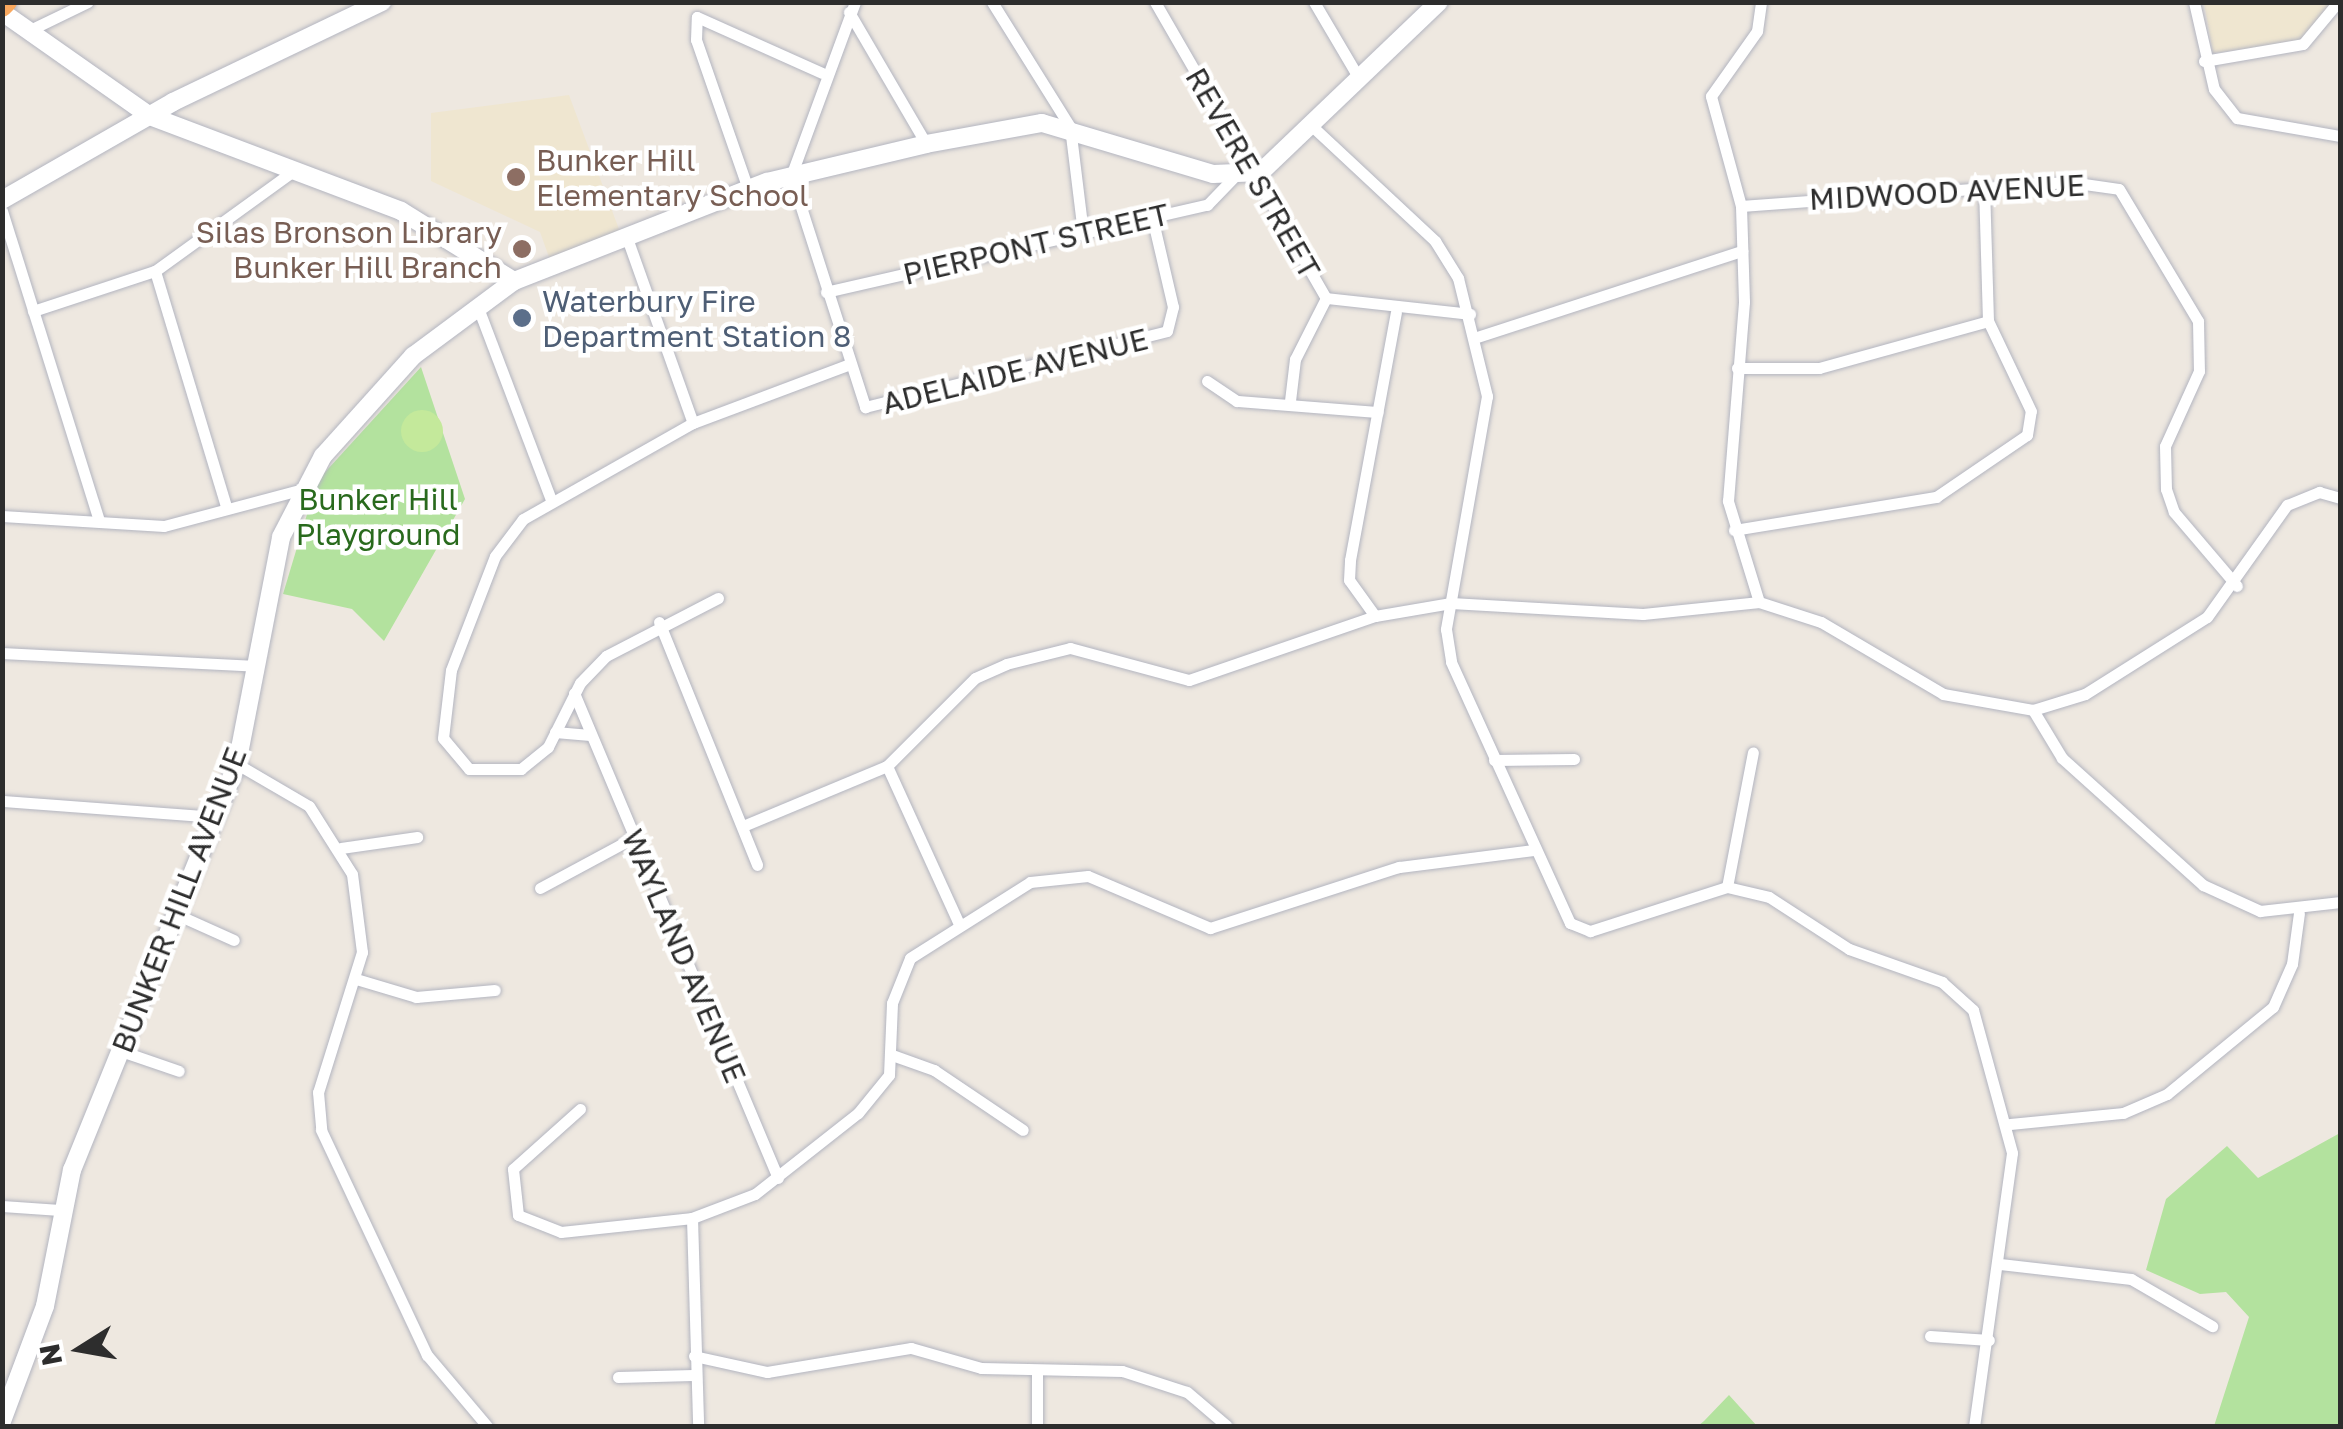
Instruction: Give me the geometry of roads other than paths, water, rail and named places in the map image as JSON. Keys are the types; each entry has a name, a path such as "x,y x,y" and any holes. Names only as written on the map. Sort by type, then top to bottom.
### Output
{"main road":[{"path":"2,200 150,116 382,2"},
{"path":"1244,175 1314,128 1439,2"},
{"path":"4,7 150,116 401,211 514,282"},
{"name":"BUNKER HILL AVENUE","path":"2,1421 45,1306 60,1210 237,764 256,666 300,490 413,356 477,305 514,282 748,190 926,144 1014,125 1070,128 1244,175"}],"street":[{"path":"30,30 88,2"},
{"path":"992,2 1070,128 1083,233"},
{"name":"REVERE STREET","path":"1156,2 1244,175 1326,298 1295,358 1290,401"},
{"path":"1314,2 1360,80"},
{"path":"1759,602 1734,530 1741,206 1711,96 1757,31 1761,2"},
{"path":"2194,2 2204,61 2237,118 2340,136"},
{"path":"2204,61 2304,44 2338,2"},
{"path":"718,598 659,622 606,656 574,693 536,762 490,775 454,756 439,718 495,556 550,500 693,423 848,365 791,176 822,74 852,7"},
{"path":"852,7 926,144"},
{"path":"748,190 696,40 698,17 822,74"},
{"path":"1314,128 1434,241 1470,314 1487,396 1450,603 1451,662 1534,850 1579,932 1726,886 1769,898 1849,949 1959,993 1981,1028 2010,1124 2000,1264 1974,1426"},
{"path":"33,310 155,271 296,169"},
{"name":"PIERPONT STREET","path":"826,292 1211,203 1244,175"},
{"name":"MIDWOOD AVENUE","path":"1741,206 1984,186 2105,184 2128,197 2198,321 2202,343 2165,446 2166,489 2174,512 2237,586"},
{"path":"1734,530 1936,497 2033,423 1988,321 1984,186"},
{"path":"2,210 99,521"},
{"name":"ADELAIDE AVENUE","path":"848,365 864,407 1167,331 1173,306 1152,217"},
{"path":"627,238 693,423"},
{"path":"1476,336 1742,251"},
{"path":"155,271 226,506"},
{"path":"1326,298 1396,312 1470,314"},
{"path":"477,305 550,500"},
{"path":"1375,616 1349,580 1396,312"},
{"path":"1737,368 1819,368 1988,321"},
{"path":"1206,381 1237,402 1290,401 1378,412"},
{"path":"2,516 164,526 226,506 300,490"},
{"path":"743,826 886,766 975,678 1006,664 1070,648 1189,680 1375,616 1450,603 1643,614 1759,602 1821,622 1943,694 2033,710 2117,674 2237,586 2287,505 2318,492 2340,498"},
{"path":"659,622 758,865"},
{"path":"2,653 256,666"},
{"name":"WAYLAND AVENUE","path":"574,693 778,1178"},
{"path":"2033,710 2062,758 2203,885 2260,912 2299,913 2340,902"},
{"path":"555,732 590,734"},
{"path":"1726,886 1753,752"},
{"path":"1494,760 1574,759"},
{"path":"237,764 309,806 342,848 361,920 356,980 318,1092 328,1154 428,1355 487,1426"},
{"path":"886,766 958,922"},
{"path":"2,801 217,817"},
{"path":"342,848 416,837"},
{"path":"540,888 633,838"},
{"path":"580,1109 513,1169 518,1215 561,1232 692,1218 778,1178 878,1091 892,1055 897,980 928,940 1058,874 1118,885 1210,928 1400,867 1534,850"},
{"path":"2010,1124 2123,1113 2168,1094 2273,1007 2292,964 2299,913"},
{"path":"178,915 234,940"},
{"path":"356,980 416,997 496,990"},
{"path":"121,1051 179,1071"},
{"path":"892,1055 934,1070 1023,1130"},
{"path":"2,1206 60,1210"},
{"path":"692,1218 693,1375 698,1426"},
{"path":"2000,1264 2131,1278 2212,1326"},
{"path":"1930,1336 1990,1340"},
{"path":"694,1356 768,1372 910,1348 981,1368 1155,1379 1228,1426"},
{"path":"1037,1370 1037,1426"},
{"path":"618,1377 693,1375"}],"place":[{"name":"Bunker Hill Elementary School","path":"516,177"},
{"name":"Silas Bronson Library Bunker Hill Branch","path":"522,249"},
{"name":"Waterbury Fire Department Station 8","path":"522,318"}],"park label":[{"name":"Bunker Hill Playground","path":"378,516"}]}
